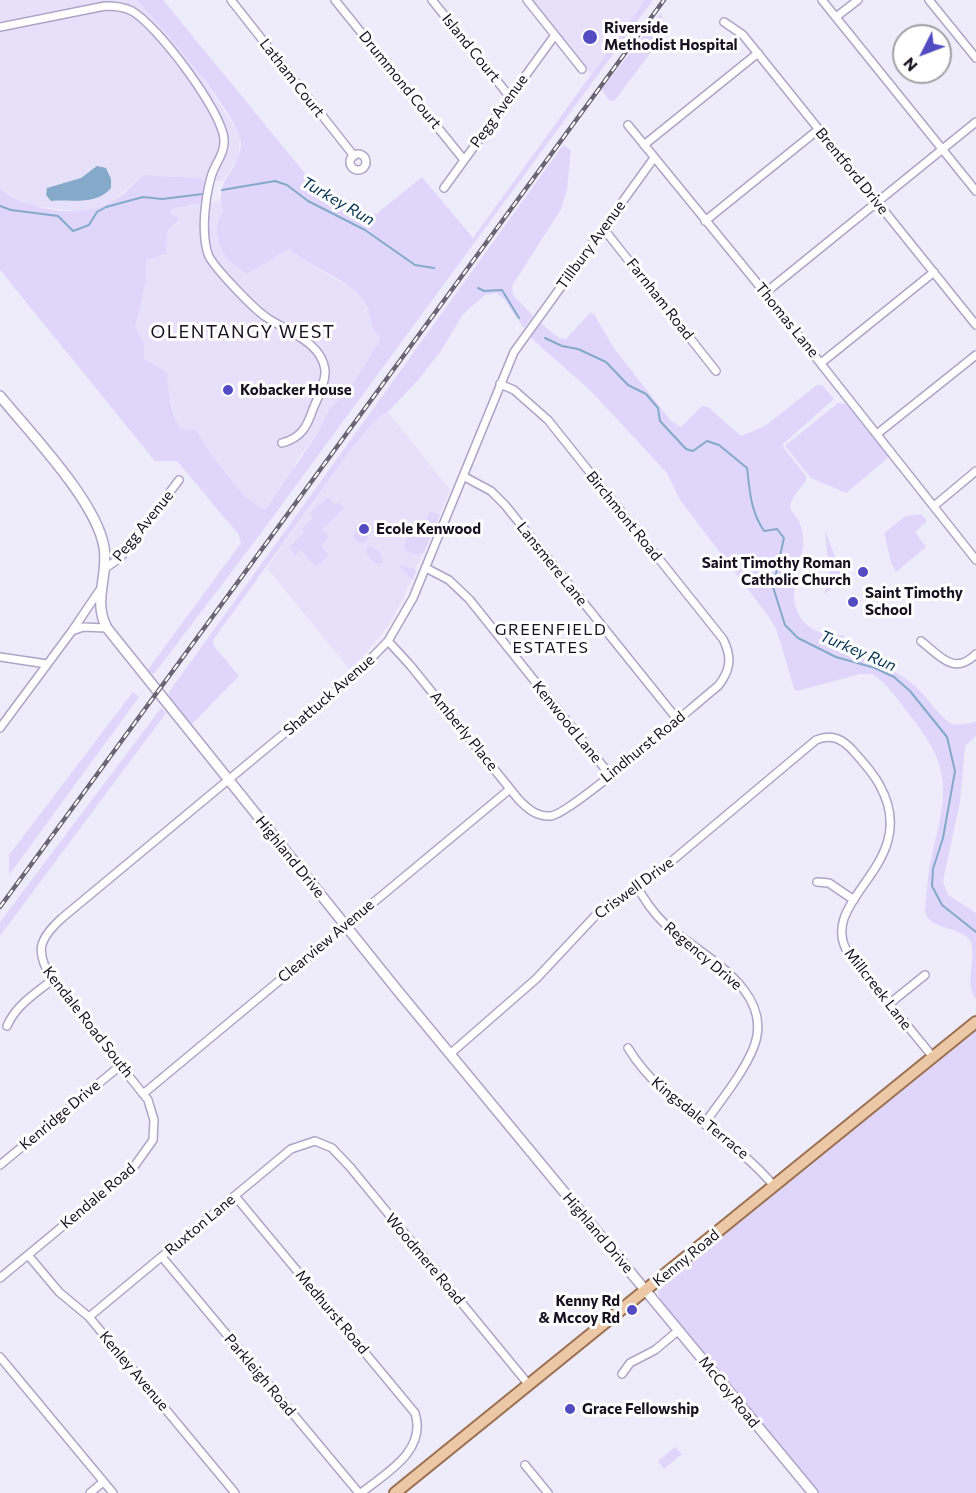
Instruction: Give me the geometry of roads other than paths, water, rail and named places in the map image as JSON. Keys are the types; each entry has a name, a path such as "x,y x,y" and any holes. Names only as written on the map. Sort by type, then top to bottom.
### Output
{"main road":[{"name":"Kenny Road","path":"395,1493 976,1022"}],"street":[{"name":"Latham Court","path":"231,0 354,156"},
{"name":"Drummond Court","path":"335,0 464,160"},
{"name":"Island Court","path":"432,0 510,97"},
{"path":"528,0 582,69"},
{"path":"822,0 976,191"},
{"path":"836,17 858,0"},
{"path":"929,0 976,58"},
{"path":"0,27 105,6 121,7 130,10 147,23 193,78 224,135 223,151 211,177 204,234 208,255 222,274 262,314 310,345 320,356 324,365 323,384 304,429 298,437 282,443"},
{"name":"Brentford Drive","path":"724,22 743,35 976,324"},
{"name":"Pegg Avenue","path":"444,188 555,35"},
{"path":"644,145 758,53"},
{"path":"765,293 976,122"},
{"name":"Thomas Lane","path":"628,125 878,434 976,560"},
{"path":"705,221 819,129"},
{"name":"Tillbury Avenue","path":"528,332 654,158"},
{"name":"Farnham Road","path":"603,228 716,371"},
{"path":"821,363 934,272"},
{"name":"Shattuck Avenue","path":"41,947 49,930 62,918 357,673 388,641 413,598 500,384 514,352 528,332"},
{"path":"878,434 976,355"},
{"name":"Birchmont Road","path":"500,384 514,390 548,420 723,639 730,663"},
{"name":"Highland Drive","path":"0,396 94,518 104,549 104,569 99,591 100,611 107,628 345,926 646,1290"},
{"path":"934,506 976,471"},
{"name":"Lansmere Lane","path":"464,476 491,491 505,505 677,719"},
{"name":"Pegg Avenue","path":"104,569 120,558 179,480"},
{"name":"Kenwood Lane","path":"426,568 449,580 469,599 610,775"},
{"path":"0,728 99,591"},
{"path":"72,631 83,627 107,628"},
{"name":"Amberly Place","path":"388,641 510,789 529,810 543,815"},
{"path":"921,641 954,664 964,664 976,654"},
{"path":"0,657 47,664"},
{"name":"Lindhurst Road","path":"543,815 558,814 566,810 610,775 718,686 726,675 730,663"},
{"name":"Criswell Drive","path":"450,1054 536,979 596,915 661,870 816,740 830,736"},
{"name":"Millcreek Lane","path":"830,736 850,747 876,780 884,796 890,824 880,864 842,919 842,942 933,1057"},
{"name":"Clearview Avenue","path":"143,1094 510,789"},
{"path":"817,882 829,883 854,900"},
{"name":"Regency Drive","path":"637,887 664,923 734,979 753,1004 757,1019 753,1049 705,1123"},
{"name":"Kendale Road South","path":"41,947 43,965 52,980 143,1094"},
{"path":"889,1004 925,975"},
{"path":"7,1026 12,1014 52,980"},
{"name":"Kingsdale Terrace","path":"628,1048 639,1066 661,1089 753,1163 774,1186"},
{"name":"Kenridge Drive","path":"0,1165 121,1065"},
{"name":"Kendale Road","path":"0,1278 133,1168 148,1150 153,1140 154,1120 143,1094"},
{"name":"Ruxton Lane","path":"89,1317 291,1149 315,1141"},
{"name":"Woodmere Road","path":"315,1141 332,1148 350,1167 529,1385"},
{"name":"Medhurst Road","path":"236,1196 411,1407 417,1420 418,1434 405,1456 360,1493"},
{"name":"Kenley Avenue","path":"28,1255 59,1292 89,1317 235,1493"},
{"name":"Parkleigh Road","path":"162,1257 360,1493"},
{"name":"McCoy Road","path":"646,1290 813,1493"},
{"path":"622,1374 630,1363 655,1350 679,1330"},
{"path":"0,1357 113,1493"},
{"path":"525,1465 548,1493"},
{"path":"90,1493 103,1482"}],"water":[{"path":"97,166 106,168 111,179 111,188 105,194 75,201 51,201 46,195 47,188 81,178"}],"waterway":[{"name":"Turkey Run","path":"222,190 275,181 287,185 308,201 365,230 415,265 434,268"},
{"name":"Turkey Run","path":"0,206 11,210 58,216 73,231 89,225 97,212 106,207 143,197 162,199 203,194"},
{"name":"Turkey Run","path":"478,288 484,291 502,290 519,318"},
{"name":"Turkey Run","path":"545,338 562,346 578,349 606,362 628,385 646,394 658,408 660,421 686,449 693,451 707,441 719,445 747,468 751,500 759,523 764,531 777,529 784,538 773,587 785,625 798,638 836,657 875,668 894,677 910,691 947,737 955,771 943,838 933,869 932,886 942,905 976,932"}],"railway":[{"path":"0,907 664,0"}],"place":[{"name":"Riverside Methodist Hospital","path":"590,37"},
{"name":"Kobacker House","path":"228,390"},
{"name":"Ecole Kenwood","path":"364,529"},
{"name":"Saint Timothy Roman Catholic Church","path":"863,572"},
{"name":"Saint Timothy School","path":"853,602"},
{"name":"Kenny Rd & Mccoy Rd","path":"632,1310"},
{"name":"Grace Fellowship","path":"570,1409"}],"district":[{"name":"OLENTANGY WEST","path":"243,332"},
{"name":"GREENFIELD ESTATES","path":"551,639"}]}
